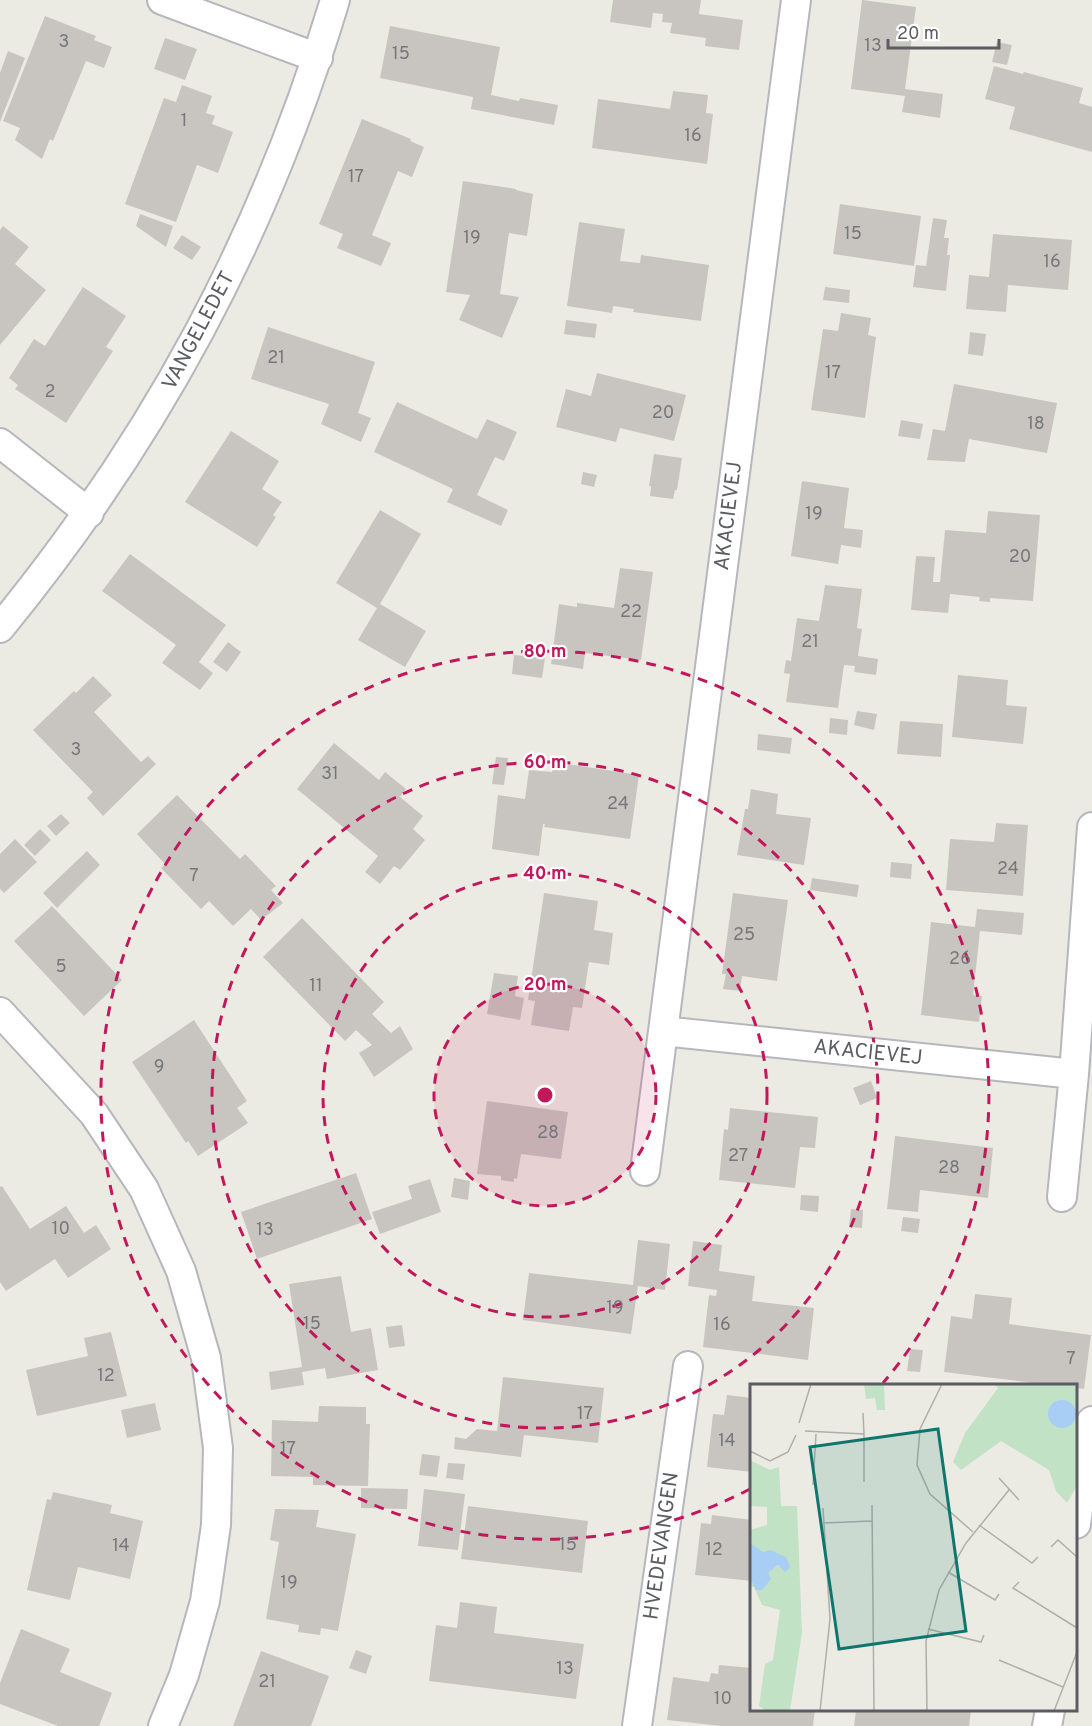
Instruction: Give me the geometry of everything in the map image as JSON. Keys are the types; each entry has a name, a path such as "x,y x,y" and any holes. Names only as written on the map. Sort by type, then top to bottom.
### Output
{"street":[{"path":"162,0 318,58"},
{"name":"VANGELEDET","path":"0,628 89,513 179,372 251,229 287,145 318,58 335,0"},
{"name":"AKACIEVEJ","path":"645,1171 796,0"},
{"path":"0,443 89,513"},
{"path":"1062,1197 1074,1074 1092,827"},
{"path":"0,1012 94,1114 144,1189 182,1271 206,1358 218,1448 216,1525 205,1601 184,1676 163,1726"},
{"name":"AKACIEVEJ","path":"663,1031 1074,1074"},
{"name":"HVEDEVANGEN","path":"637,1726 688,1366"},
{"path":"1077,1517 1092,1421"},
{"path":"1047,1726 1050,1711"}],"building":[{"path":"613,0 701,0 699,14 743,20 739,50 705,46 706,38 670,33 672,23 662,22 663,14 653,13 651,28 610,22"},
{"path":"862,0 916,7 905,89 943,94 940,118 902,112 905,96 851,89"},
{"path":"45,16 96,36 94,40 112,47 104,68 86,61 53,141 50,139 42,159 15,140 20,128 3,121"},
{"path":"390,26 500,47 491,95 519,101 520,98 558,105 554,125 471,109 473,97 380,78"},
{"path":"165,38 197,49 185,80 154,69"},
{"path":"997,42 1012,45 1007,65 992,62"},
{"path":"8,51 25,58 0,122 0,73"},
{"path":"994,66 1083,88 1079,103 1092,107 1092,152 1009,129 1015,107 985,99"},
{"path":"182,85 212,96 206,113 215,116 212,124 233,132 218,173 197,165 176,222 125,204 164,98 176,102"},
{"path":"673,91 708,95 706,113 713,114 707,164 592,148 598,99 670,109"},
{"path":"362,119 411,139 410,141 424,147 412,177 398,171 372,235 391,243 381,266 337,248 343,234 319,224"},
{"path":"463,181 516,189 533,194 527,236 509,233 500,294 519,297 502,338 459,320 470,295 446,292"},
{"path":"840,204 921,216 914,266 833,254"},
{"path":"140,214 173,226 166,247 136,226"},
{"path":"933,218 947,220 944,238 949,238 947,255 950,255 946,291 913,287 916,265 926,266"},
{"path":"579,222 625,229 620,261 640,263 641,255 709,265 701,321 633,312 634,309 613,306 612,313 567,306"},
{"path":"3,226 29,247 15,264 46,290 0,345 0,230"},
{"path":"993,234 1072,240 1068,290 1008,285 1006,312 966,309 969,275 989,277"},
{"path":"182,235 201,247 192,260 173,248"},
{"path":"83,287 126,316 106,347 113,351 66,423 15,389 18,385 9,378 34,339 45,346"},
{"path":"825,287 850,290 849,303 823,300"},
{"path":"841,313 871,318 868,335 876,337 865,418 811,410 823,329 838,331"},
{"path":"566,320 597,324 595,338 564,334"},
{"path":"268,327 375,362 358,413 371,418 361,442 321,424 329,404 251,379"},
{"path":"970,332 986,334 983,356 968,354"},
{"path":"597,373 686,395 674,441 620,428 616,442 556,427 566,389 591,396"},
{"path":"954,384 1057,403 1047,453 969,439 965,462 927,460 933,429 945,431"},
{"path":"397,402 477,439 487,419 517,432 504,461 495,457 477,495 508,510 501,526 447,502 453,489 374,452"},
{"path":"901,420 923,424 920,439 898,436"},
{"path":"231,431 279,461 262,489 282,502 273,515 276,517 257,547 185,502"},
{"path":"654,454 682,458 677,490 675,490 673,499 650,496 651,486 649,486"},
{"path":"583,472 597,475 594,487 581,484"},
{"path":"802,481 849,488 844,528 863,530 861,548 841,545 838,564 791,556"},
{"path":"380,510 421,534 380,604 426,631 405,667 358,640 377,608 336,583"},
{"path":"988,511 1040,515 1033,601 990,598 990,602 979,601 980,597 950,594 948,613 911,610 916,556 935,557 933,582 940,582 945,530 986,533"},
{"path":"130,554 226,625 199,662 213,673 200,690 162,663 176,645 102,591"},
{"path":"620,568 653,572 641,660 585,653 583,669 551,664 559,604 577,607 577,603 614,608"},
{"path":"825,585 862,589 857,628 862,629 858,656 878,659 876,675 854,672 855,666 844,665 838,708 786,702 790,674 784,673 786,660 791,661 797,618 819,621"},
{"path":"228,642 241,652 227,672 213,662"},
{"path":"514,655 545,658 542,678 512,674"},
{"path":"958,675 1008,680 1006,705 1027,707 1023,744 952,737"},
{"path":"93,676 112,695 94,712 141,762 148,756 156,764 103,816 87,798 93,792 33,730"},
{"path":"857,711 877,714 874,730 854,725"},
{"path":"830,718 848,720 847,735 829,733"},
{"path":"900,721 943,724 941,757 897,754"},
{"path":"758,734 792,738 790,754 757,750"},
{"path":"334,743 379,780 385,772 406,789 400,797 423,816 413,829 425,840 400,870 394,866 380,884 365,872 378,856 297,789"},
{"path":"496,757 508,758 504,785 492,784"},
{"path":"554,762 639,775 630,839 544,827 545,824 543,824 539,856 492,849 498,795 525,799 529,770 552,772"},
{"path":"751,789 778,794 776,814 811,818 804,865 737,855"},
{"path":"177,795 240,859 245,854 276,886 271,890 283,903 261,920 251,909 233,926 209,901 201,909 161,868 165,864 137,834"},
{"path":"61,814 70,823 56,836 47,826"},
{"path":"996,823 1028,825 1023,896 946,890 950,839 994,842"},
{"path":"40,829 51,840 35,856 24,845"},
{"path":"15,839 37,862 4,893 0,889 0,854"},
{"path":"87,851 100,865 57,908 43,893"},
{"path":"891,862 912,864 911,879 890,877"},
{"path":"812,878 859,885 857,897 810,890"},
{"path":"544,893 598,901 594,930 613,933 609,965 589,962 582,1008 573,1007 569,1031 531,1025 535,1001 528,1000"},
{"path":"733,893 788,900 777,981 742,976 740,991 723,989 726,974 722,974"},
{"path":"52,906 122,980 84,1016 14,941"},
{"path":"977,909 1024,913 1022,935 980,931 973,995 982,996 979,1022 921,1015 931,922 975,927"},
{"path":"302,918 384,1002 372,1014 391,1033 400,1026 413,1049 374,1077 359,1053 372,1045 356,1030 345,1041 263,957"},
{"path":"494,973 518,976 515,996 524,998 520,1020 487,1014"},
{"path":"194,1020 247,1101 237,1108 248,1123 198,1156 188,1141 186,1143 132,1062"},
{"path":"871,1081 877,1098 860,1105 853,1088"},
{"path":"487,1101 568,1112 561,1159 521,1154 517,1179 514,1178 514,1182 501,1180 501,1176 477,1174"},
{"path":"730,1108 818,1117 815,1148 800,1147 795,1188 719,1180 724,1129 728,1130"},
{"path":"895,1136 993,1148 988,1198 920,1190 918,1212 887,1209"},
{"path":"356,1173 372,1219 257,1259 241,1212"},
{"path":"454,1178 470,1181 468,1200 451,1197"},
{"path":"430,1179 441,1212 380,1234 372,1212 412,1199 408,1186"},
{"path":"2,1186 30,1229 66,1206 84,1233 96,1225 111,1249 68,1278 55,1259 6,1291 0,1282 0,1187"},
{"path":"801,1195 819,1196 818,1212 800,1210"},
{"path":"851,1209 863,1210 862,1228 849,1227"},
{"path":"903,1217 920,1219 918,1233 901,1231"},
{"path":"638,1240 670,1244 665,1290 638,1286 631,1334 523,1320 529,1273 633,1285"},
{"path":"693,1241 722,1245 719,1271 755,1276 752,1301 814,1308 808,1360 703,1347 709,1295 716,1296 717,1290 688,1286"},
{"path":"341,1276 351,1332 371,1328 378,1370 327,1379 325,1368 302,1372 304,1385 271,1390 269,1372 302,1367 289,1284"},
{"path":"975,1294 1012,1298 1009,1324 1091,1335 1084,1389 1077,1388 1077,1384 1042,1384 944,1372 951,1316 972,1319"},
{"path":"402,1325 405,1346 389,1348 386,1327"},
{"path":"111,1332 127,1396 37,1416 26,1370 88,1356 84,1338"},
{"path":"910,1349 923,1350 920,1372 907,1371"},
{"path":"503,1377 604,1388 598,1443 524,1435 521,1457 454,1449 455,1437 466,1439 477,1429 497,1431"},
{"path":"727,1395 750,1398 750,1472 707,1467 713,1414 724,1415"},
{"path":"155,1403 161,1430 127,1438 121,1410"},
{"path":"319,1406 366,1407 366,1424 370,1424 368,1486 313,1485 313,1477 271,1476 272,1420 318,1422"},
{"path":"422,1454 440,1456 437,1477 419,1475"},
{"path":"448,1463 465,1464 463,1480 446,1478"},
{"path":"361,1488 408,1489 407,1509 361,1508"},
{"path":"424,1489 465,1494 458,1550 418,1546"},
{"path":"53,1492 112,1505 110,1513 143,1521 130,1579 78,1567 70,1600 27,1590 47,1499 51,1500"},
{"path":"468,1506 588,1521 582,1573 461,1559"},
{"path":"275,1509 319,1510 316,1527 356,1534 338,1631 321,1628 320,1635 298,1632 299,1625 266,1619 279,1542 270,1540"},
{"path":"712,1515 750,1520 750,1581 695,1575 701,1523 711,1524"},
{"path":"460,1602 497,1607 494,1633 584,1644 576,1699 429,1681 436,1625 457,1628"},
{"path":"21,1629 70,1649 60,1672 112,1693 99,1726 58,1726 0,1704 0,1683"},
{"path":"356,1650 372,1656 366,1674 349,1668"},
{"path":"261,1651 329,1676 311,1726 233,1726"},
{"path":"719,1665 750,1668 750,1711 815,1711 813,1726 721,1726 667,1720 673,1677 709,1682 711,1673 718,1674"},
{"path":"856,1711 971,1711 969,1726 854,1726"}]}
